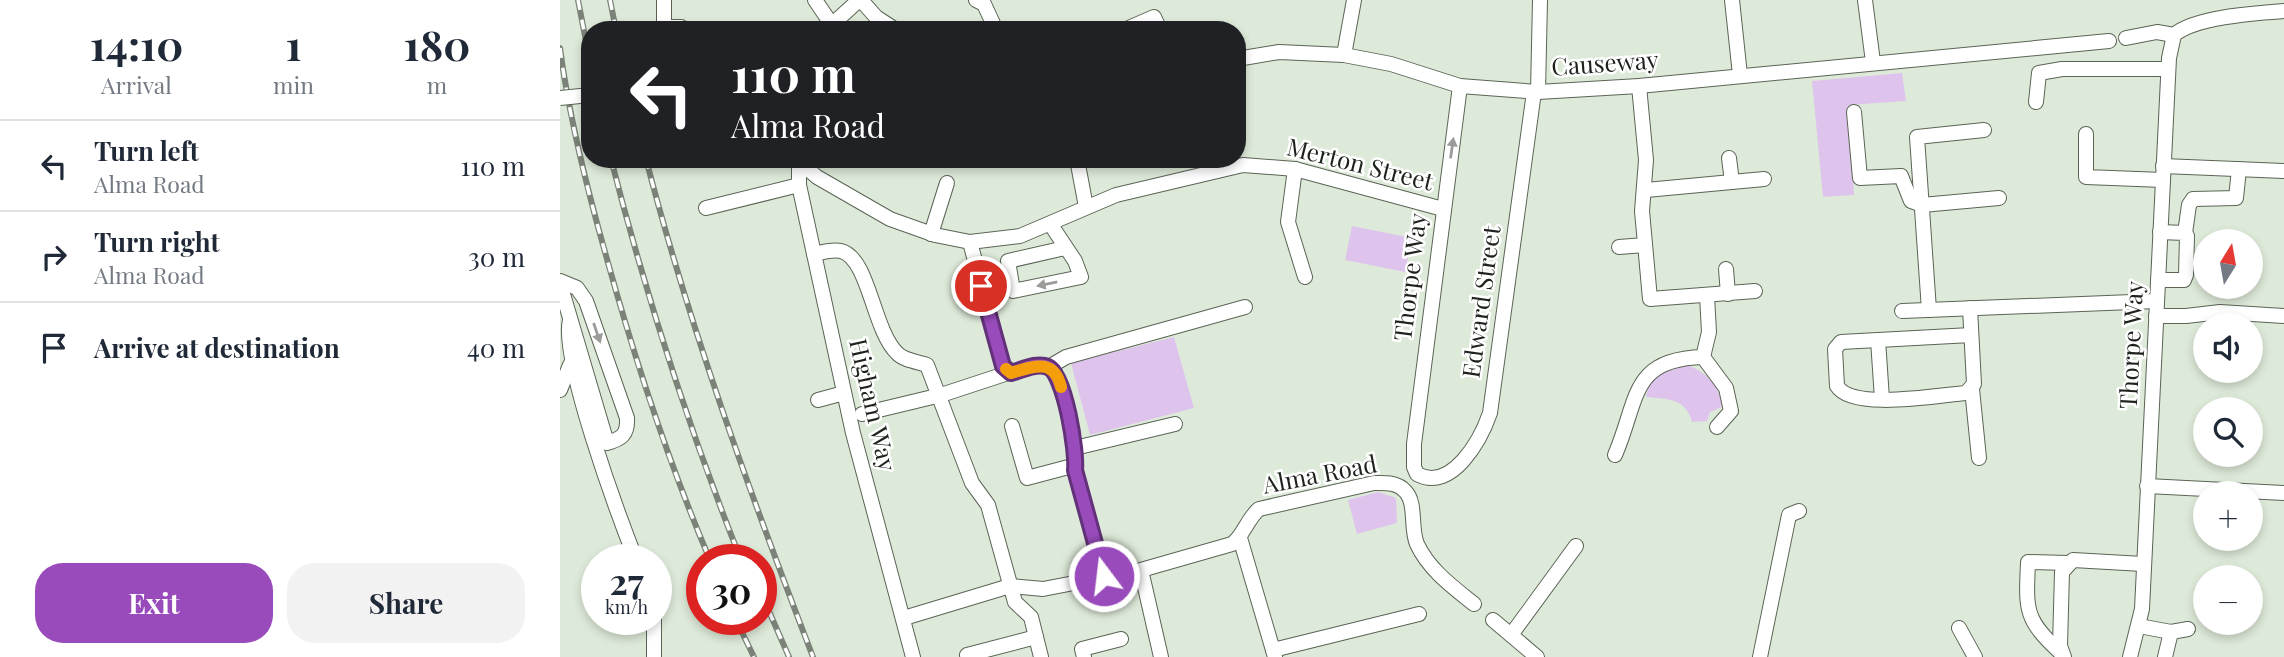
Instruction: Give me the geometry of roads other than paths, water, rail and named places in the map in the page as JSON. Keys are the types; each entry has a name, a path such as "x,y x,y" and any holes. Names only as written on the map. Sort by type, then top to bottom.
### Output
{"street":[{"path":"664,0 664,21"},
{"path":"815,0 826,21"},
{"path":"837,21 860,0 882,21"},
{"path":"976,0 984,5 992,21"},
{"path":"1344,55 1353,0"},
{"name":"Edward Street","path":"1417,474 1437,477 1457,465 1477,443 1490,413 1536,92 1541,0"},
{"path":"1732,0 1740,75"},
{"path":"1865,0 1873,62"},
{"path":"2126,38 2157,32 2174,35 2201,23 2284,11"},
{"name":"Thorpe Way","path":"2130,657 2139,626 2168,69 2174,35"},
{"name":"Causeway","path":"1246,58 1279,52 1344,55 1391,64 1460,86 1536,92 1639,86 2109,41"},
{"path":"2036,102 2039,73 2062,69 2168,69"},
{"name":"Thorpe Way","path":"1417,474 1414,467 1414,444 1460,86"},
{"path":"1639,86 1646,190 1642,211 1650,299 1755,291"},
{"path":"560,98 581,96"},
{"path":"1854,112 1860,178 1901,176 1911,201 1922,205 1999,198"},
{"path":"1929,310 1917,136 1984,130"},
{"path":"2086,134 2085,177 2239,169 2284,172"},
{"path":"1729,158 1732,182"},
{"name":"Merton Street","path":"1246,167 1295,169 1443,209"},
{"name":"Higham Way","path":"798,168 799,186 844,393 914,657"},
{"name":"Merton Street","path":"808,168 865,206 930,234 970,242 1020,236 1051,225 1086,206 1137,189 1227,168"},
{"path":"1079,168 1086,206"},
{"path":"1295,169 1288,222 1305,277"},
{"path":"2158,280 2185,279 2185,233 2189,205 2193,199 2236,198 2239,169"},
{"path":"1646,190 1764,179"},
{"path":"930,234 947,183"},
{"path":"706,208 799,186"},
{"path":"1051,225 1075,261 1081,277 1013,291 1008,261 1065,248"},
{"path":"2160,232 2185,233"},
{"path":"970,242 997,353 1003,366 1011,373"},
{"path":"1619,247 1645,245"},
{"path":"814,254 838,250 854,260 859,266 880,331 898,355 927,366 941,396 977,497 988,505 1015,602 1031,617 1041,657"},
{"path":"1726,269 1728,294"},
{"path":"560,283 577,288 586,300 627,418 624,436 607,443 570,319 560,283"},
{"path":"1707,296 1709,332 1703,356 1726,388 1731,411 1717,427"},
{"path":"1049,367 1066,357 1245,307"},
{"path":"1970,308 1972,389 1979,458"},
{"path":"1902,311 1970,308 2157,308 2284,316"},
{"path":"570,319 565,342 570,365 607,488 630,544"},
{"path":"1971,335 1842,342 1837,345 1836,375 1841,392 1857,399 1966,393 1972,389"},
{"path":"1878,340 1882,399"},
{"path":"1615,455 1643,376 1659,365 1679,357 1703,356"},
{"path":"862,414 941,396 1040,364 1049,367 1058,377 1075,448 1076,465 1104,576"},
{"path":"560,390 570,365"},
{"path":"818,400 844,393"},
{"path":"1075,448 1175,424"},
{"path":"1012,426 1027,478 1076,465"},
{"name":"Alma Road","path":"1240,538 1252,515 1259,509 1353,486 1393,483 1405,491 1411,502 1413,530 1425,558 1474,604"},
{"path":"2147,485 2284,493"},
{"path":"1760,657 1789,516 1799,511"},
{"path":"904,618 1010,586 1042,589 1141,570 1232,544 1240,538 1274,653 1419,614"},
{"path":"1511,635 1576,546"},
{"path":"2063,655 2042,636 2028,615 2028,562 2073,560 2143,564"},
{"path":"2063,655 2062,572 2068,562"},
{"path":"1141,570 1161,657"},
{"path":"1493,620 1537,657"},
{"path":"2139,626 2171,632 2188,629"},
{"path":"1959,628 1975,657"},
{"path":"2165,657 2171,632"},
{"path":"653,655 654,635"},
{"path":"968,657 967,654 1036,637"},
{"path":"1084,657 1082,649 1121,639"}],"railway":[{"path":"578,0 582,21"},
{"path":"610,0 614,21"},
{"path":"560,48 581,160"},
{"path":"583,168 640,369 703,544"},
{"path":"613,168 670,362 735,544"},
{"path":"648,168 722,410 813,657"},
{"path":"777,630 789,657"},
{"path":"743,635 754,657"}]}
